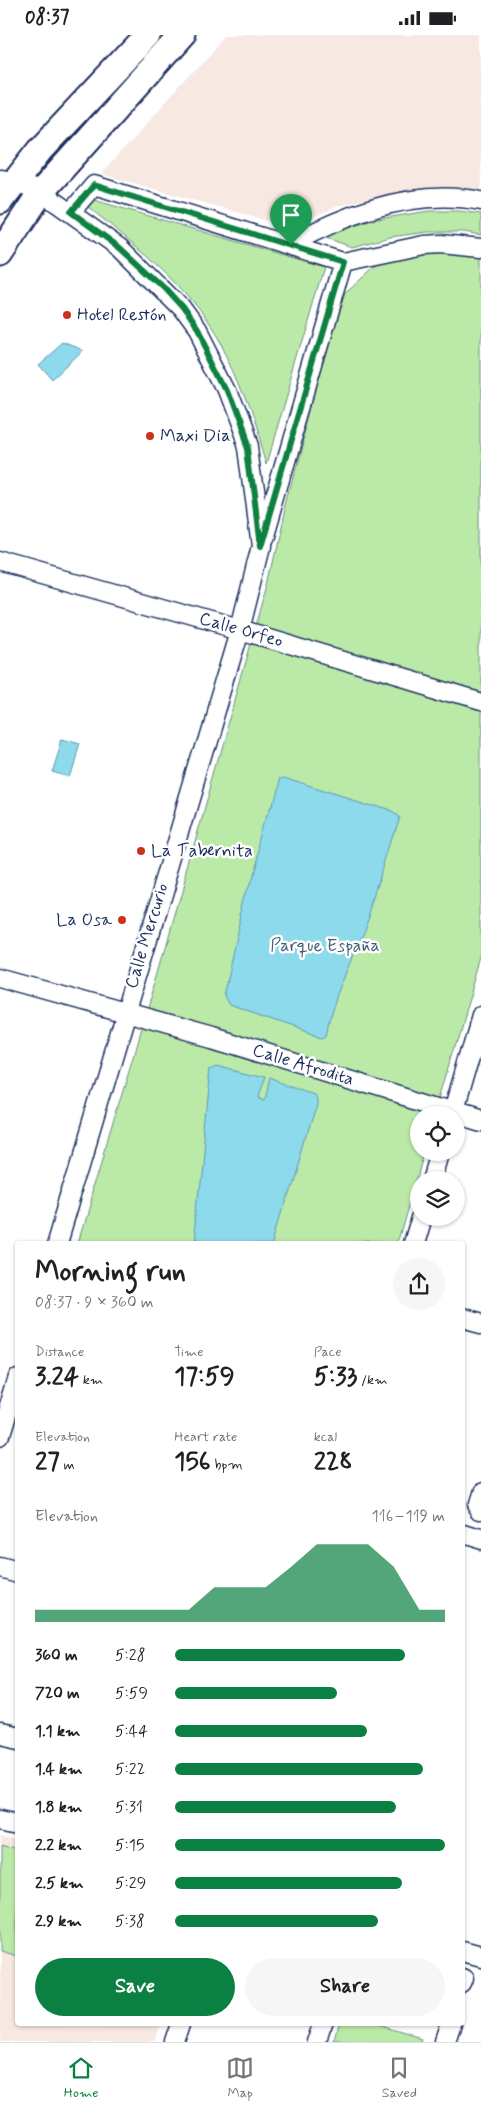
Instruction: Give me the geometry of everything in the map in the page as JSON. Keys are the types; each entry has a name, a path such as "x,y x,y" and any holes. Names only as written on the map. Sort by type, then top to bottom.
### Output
{"street":[{"path":"0,255 41,192 182,35"},
{"path":"0,201 7,180 53,135 144,36"},
{"path":"7,180 41,192 120,248 163,288 182,309 197,331 227,390 248,447 260,546"},
{"path":"71,212 94,185 343,262 424,245 441,244 481,248"},
{"path":"291,245 345,218 399,203 446,197 481,201"},
{"name":"Calle Mercurio","path":"57,1241 240,630 260,546 343,262"},
{"name":"Calle Orfeo","path":"0,562 240,630 481,702"},
{"name":"Calle Afrodita","path":"0,978 211,1037 430,1106"},
{"path":"454,1106 481,1015"},
{"name":"Calle Afrodita","path":"465,1116 481,1120"},
{"path":"414,1241 418,1226"},
{"path":"465,1319 481,1323"},
{"path":"0,1437 15,1385"},
{"path":"465,1534 481,1539"},
{"path":"0,1566 15,1570"},
{"path":"0,1734 15,1738"},
{"path":"0,1819 15,1822"},
{"path":"465,1952 481,1956"},
{"path":"175,2042 180,2026"},
{"path":"318,2042 322,2026"},
{"path":"445,2042 450,2026"}],"shaded area":[{"path":"226,35 481,35 481,189 432,187 374,197 338,206 290,227 101,174"},
{"path":"0,1835 15,1839 15,2026 159,2026 155,2042 0,2042"}],"green space":[{"path":"94,200 324,267 266,463 239,382 215,334 200,312 166,274 128,239 88,207"},
{"path":"429,211 459,211 481,214 481,235 464,232 427,232 390,237 352,247 323,237 372,220"},
{"name":"Parque España","path":"444,252 481,255 481,958 438,1106 410,1106 410,1161 422,1161 419,1171 410,1171 410,1202 399,1241 78,1241 155,982 268,584 286,504 325,355 345,294 375,266 397,257"},
{"path":"0,1846 15,1850 15,1955 0,1951"},
{"path":"338,2026 380,2026 423,2039 422,2042 334,2042"}],"water":[{"path":"62,343 83,351 52,380 38,364"},
{"path":"62,739 80,744 70,776 52,771"},
{"path":"283,777 393,811 400,816 368,916 337,995 326,1035 322,1037 229,1005 224,996 250,880 278,778"},
{"path":"218,1065 264,1077 257,1097 264,1100 269,1078 313,1093 316,1097 316,1103 275,1241 194,1241 211,1068"}],"place":[{"name":"Hotel Restón","path":"67,315"},
{"name":"Maxi Dia","path":"150,436"},
{"name":"La Tabernita","path":"141,851"},
{"name":"La Osa","path":"122,920"}],"route":[{"path":"94,185 291,245 343,262 260,546 248,447 227,390 197,331 182,309 163,288 120,248 71,212 94,185"}]}
